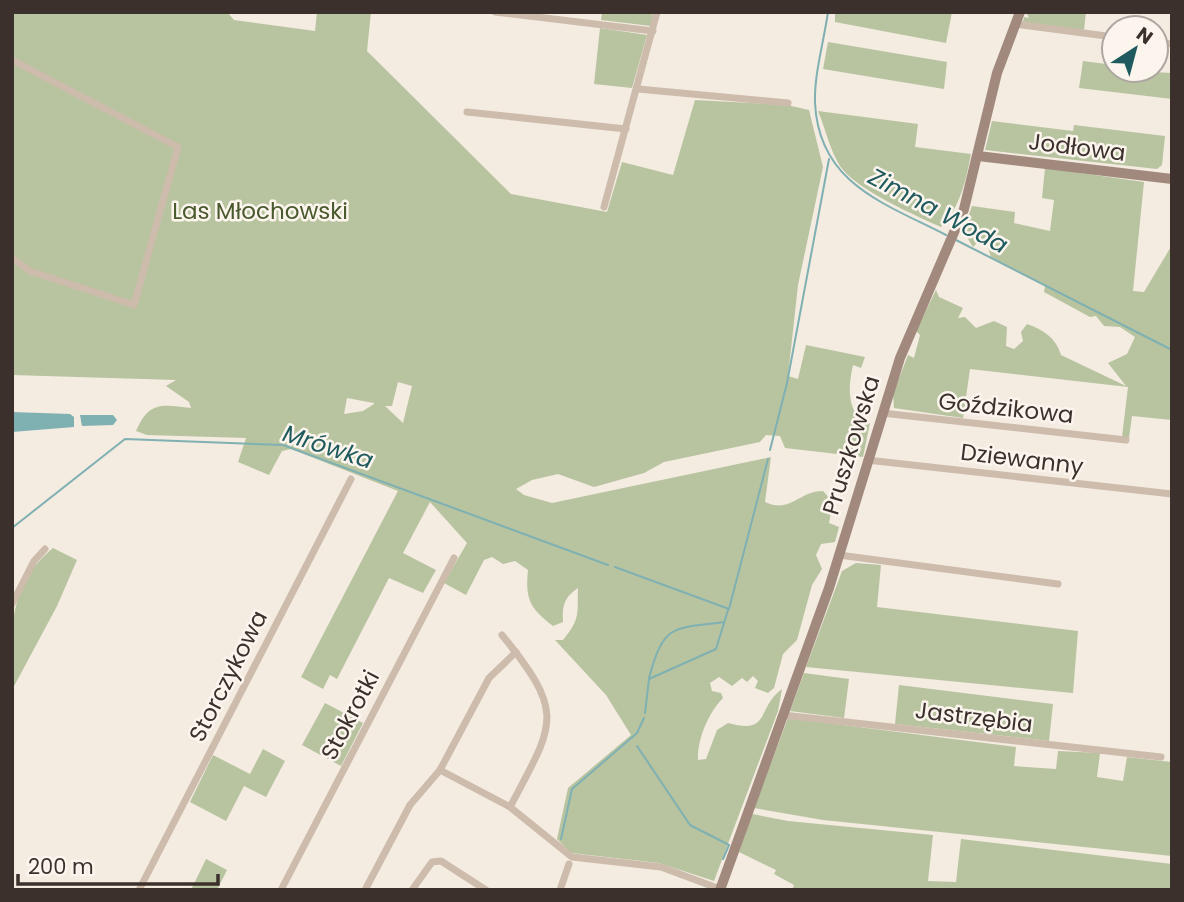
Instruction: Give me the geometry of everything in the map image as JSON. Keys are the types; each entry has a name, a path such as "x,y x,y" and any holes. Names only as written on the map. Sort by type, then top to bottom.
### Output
{"street":[{"path":"495,12 653,31"},
{"path":"604,207 639,89 657,12"},
{"name":"Pruszkowska","path":"720,890 839,555 867,460 909,335 953,237 970,190 997,73 1020,12"},
{"path":"1015,24 1100,35"},
{"path":"12,61 178,147 136,304 123,304 30,271 12,258"},
{"path":"639,89 788,103"},
{"path":"467,112 626,129"},
{"name":"Jodłowa","path":"978,156 1172,179"},
{"name":"Goździkowa","path":"882,413 1126,440"},
{"name":"Dziewanny","path":"867,460 1172,494"},
{"name":"Storczykowa","path":"139,890 351,479"},
{"path":"12,604 34,561 45,549"},
{"path":"839,555 1058,584"},
{"name":"Stokrotki","path":"281,890 454,558"},
{"path":"502,635 540,685 547,724 540,751 510,807"},
{"path":"365,890 398,825 440,770 489,678 516,652"},
{"name":"Jastrzębia","path":"782,715 1161,757"},
{"path":"440,770 510,807 572,857 660,867 720,890"},
{"path":"412,890 432,862 441,860 486,890"},
{"path":"561,890 569,864"}],"green space":[{"name":"Las Młochowski","path":"12,12 227,12 234,20 315,31 317,12 371,12 367,51 511,194 607,212 622,162 673,175 695,100 787,105 809,110 823,167 798,285 788,376 798,379 806,345 865,357 861,368 853,365 850,381 854,412 864,425 870,423 863,457 785,448 780,436 766,435 760,442 664,462 644,473 594,487 558,474 532,480 516,489 524,495 552,503 771,457 765,502 774,505 788,504 807,494 823,491 833,502 829,523 839,527 835,542 821,544 816,555 822,569 812,585 797,640 783,654 774,688 768,693 755,688 758,681 753,676 747,682 742,678 732,686 719,677 710,683 712,691 721,693 723,698 705,726 698,760 706,759 717,730 728,723 742,726 757,723 774,696 782,689 778,711 714,881 659,863 571,853 557,839 568,788 631,735 606,695 555,640 563,640 575,621 578,588 565,602 563,622 553,626 534,608 527,589 528,570 515,561 503,564 492,557 484,560 466,595 444,583 467,543 430,502 403,553 436,570 423,593 389,578 337,679 330,675 323,689 301,677 398,491 291,449 282,451 269,475 238,462 246,438 147,435 136,431 146,415 157,407 191,408 189,402 166,386 176,380 12,375","holes":["398,382 412,386 403,423 385,406 392,406","347,398 374,403 374,404 363,411 344,414"]},
{"path":"602,12 653,12 651,26 601,20"},
{"path":"835,12 952,12 946,43 835,22"},
{"path":"1026,12 1086,12 1084,30 1023,22 1024,17 1029,18"},
{"path":"600,28 647,35 632,88 594,84"},
{"path":"828,42 947,62 944,89 823,69"},
{"path":"1083,61 1100,63 1100,84 1170,84 1172,73 1172,99 1079,88"},
{"path":"818,111 918,124 915,147 971,154 958,202 941,227 887,201 848,175 833,152"},
{"path":"992,121 1073,131 1074,125 1165,136 1162,165 1157,169 985,150"},
{"path":"1045,168 1144,182 1133,291 1144,292 1172,245 1172,420 1132,416 1129,438 1122,437 1128,387 970,369 963,418 894,408 893,394 908,355 914,358 920,335 916,331 936,290 939,297 963,308 958,318 965,317 976,328 994,321 1007,327 1006,346 1014,349 1023,341 1021,332 1027,324 1049,335 1061,355 1126,386 1108,363 1127,354 1135,337 1120,327 1104,326 1096,316 1090,317 1044,292 1045,286 991,257 987,244 980,240 973,247 963,231 972,206 1015,212 1014,223 1050,231 1054,200 1042,198"},
{"path":"53,548 77,560 57,606 12,690 14,613 26,579 37,563"},
{"path":"856,563 881,565 877,607 1078,631 1073,693 806,667 842,571"},
{"path":"804,673 849,679 844,718 790,711"},
{"path":"899,685 1053,704 1049,741 895,724"},
{"path":"325,703 363,723 341,766 302,745"},
{"path":"788,718 1016,747 1014,766 1056,769 1058,751 1100,753 1097,777 1123,781 1127,757 1172,762 1172,856 823,820 754,808"},
{"path":"263,749 285,761 266,797 244,786 226,821 190,802 213,755 250,774"},
{"path":"752,814 788,821 933,835 928,881 956,882 961,839 1172,864 1172,890 792,890 794,885 774,874 776,870 739,852"},
{"path":"206,859 227,870 217,890 191,890"}],"water":[{"path":"12,412 70,414 74,417 74,427 12,432"},
{"path":"80,415 113,415 117,420 113,425 82,426"}],"waterway":[{"name":"Zimna Woda","path":"828,12 815,92 819,131 828,153 842,172 878,201 946,235"},
{"name":"Mrówka","path":"770,450 787,383 829,159"},
{"name":"Zimna Woda","path":"954,239 1172,350"},
{"name":"Mrówka","path":"12,528 125,439 283,445 608,565"},
{"name":"Mrówka","path":"615,567 729,609 768,459"},
{"path":"645,713 649,679 716,649 728,610"},
{"path":"649,678 660,647 673,632 681,628 724,622"},
{"path":"561,839 572,789 637,733 644,718"},
{"path":"637,746 690,825 729,845 723,859"}]}
